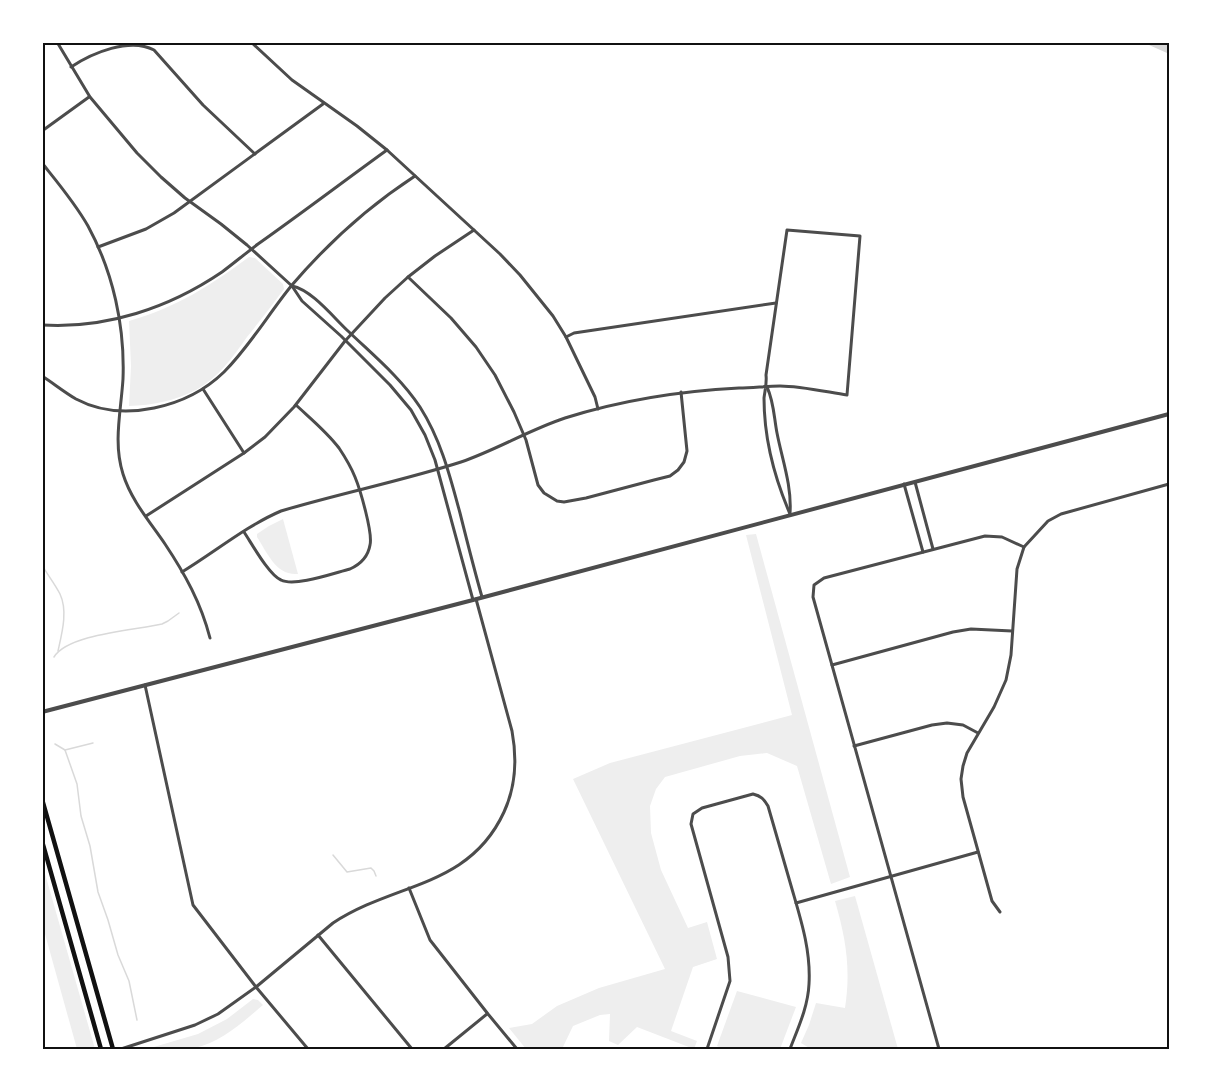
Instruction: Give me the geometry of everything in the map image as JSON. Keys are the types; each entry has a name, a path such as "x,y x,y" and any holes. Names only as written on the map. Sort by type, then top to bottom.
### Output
{"main road":[{"path":"42,799 113,1049"},
{"path":"42,841 101,1049"}],"street":[{"path":"57,42 90,97 137,153 162,177 222,224 292,286 302,301 390,385 411,410 425,435 437,469 514,741 515,763 512,791 499,822 480,848 469,858 433,880 346,914 256,987 206,1021 121,1049"},
{"path":"251,42 292,80 387,150 520,275 566,337 595,397 598,409"},
{"path":"71,67 93,55 110,50 132,45 147,46 154,50 203,105 255,154"},
{"path":"42,131 90,97"},
{"path":"98,248 146,230 174,213 323,104"},
{"path":"42,325 91,324 133,315 180,297 223,271 387,150"},
{"path":"42,163 87,225 110,281 119,318 123,356 117,442 124,475 134,498 182,572 204,614 210,638"},
{"path":"42,375 77,399 105,408 150,409 192,396 225,371 292,286 320,255 352,224 415,176"},
{"path":"146,516 244,453 274,429 296,405 345,341 385,298 435,256 474,230"},
{"path":"182,572 281,511 447,466 565,418 598,409 632,400 681,393 767,387 781,386 847,395 860,236 787,230 766,375 767,387 772,397 777,434 791,497 790,514"},
{"path":"408,277 451,318 476,347 495,375 523,434 538,484 544,493 557,501 586,498 670,476 678,470 684,462 687,451 681,393"},
{"path":"292,286 309,294 393,374 419,405 447,466 482,597"},
{"path":"566,337 574,333 776,303"},
{"path":"767,387 764,396 768,435 780,487 790,514"},
{"path":"203,389 244,453"},
{"path":"244,532 272,574 288,582 297,582 350,569 364,560 369,552 370,532 355,477 347,460 328,434 296,405"},
{"path":"42,712 1169,414"},
{"path":"915,482 933,549"},
{"path":"904,484 923,552"},
{"path":"1000,912 992,901 963,797 961,779 967,753 994,707 1006,680 1011,655 1017,569 1024,547 1048,521 1062,514 1169,484"},
{"path":"939,1049 813,597 813,585 824,578 985,536 1002,537 1024,547"},
{"path":"832,664 953,632 970,629 1012,631"},
{"path":"145,685 193,905 256,987 308,1049"},
{"path":"854,746 947,723 963,725 978,733"},
{"path":"707,1049 727,992 730,970 691,824 693,814 702,808 753,794 759,795 768,806 808,951 807,999 790,1049"},
{"path":"796,903 978,852"},
{"path":"409,888 430,940 517,1049"},
{"path":"318,935 412,1049"},
{"path":"444,1049 488,1014"},
{"path":"1169,1022 1169,1046"}],"shaded area":[{"path":"249,257 255,258 283,284 284,289 231,359 204,385 188,394 163,402 129,406 131,366 129,321 163,309 192,295"},
{"path":"283,519 298,574 290,574 278,567 257,537 257,534"},
{"path":"756,534 850,877 831,884 797,766 767,753 740,756 665,777 656,789 650,806 651,833 661,870 688,928 707,922 717,959 693,967 671,1031 697,1041 694,1049 637,1027 618,1045 609,1041 610,1014 600,1015 573,1026 562,1049 526,1049 509,1028 532,1024 557,1006 599,988 665,969 573,779 610,763 792,715 746,535"},
{"path":"42,863 95,1049 77,1049 42,930"},
{"path":"855,896 898,1049 811,1049 801,1043 816,1003 845,1008 848,980 846,954 835,901"},
{"path":"737,991 796,1007 780,1049 723,1049 717,1046"},
{"path":"253,999 263,1005 231,1031 214,1041 189,1049 147,1049 198,1034 227,1019"}],"waterway":[{"path":"1151,42 1169,50"},
{"path":"42,565 58,590 64,608 64,622 58,651"},
{"path":"54,657 62,649 87,638 162,624 179,613"},
{"path":"65,750 93,743"},
{"path":"55,744 65,750 77,784 81,816 90,846 98,892 118,955 129,981 137,1020"},
{"path":"333,855 347,872 371,868 376,876"}]}
